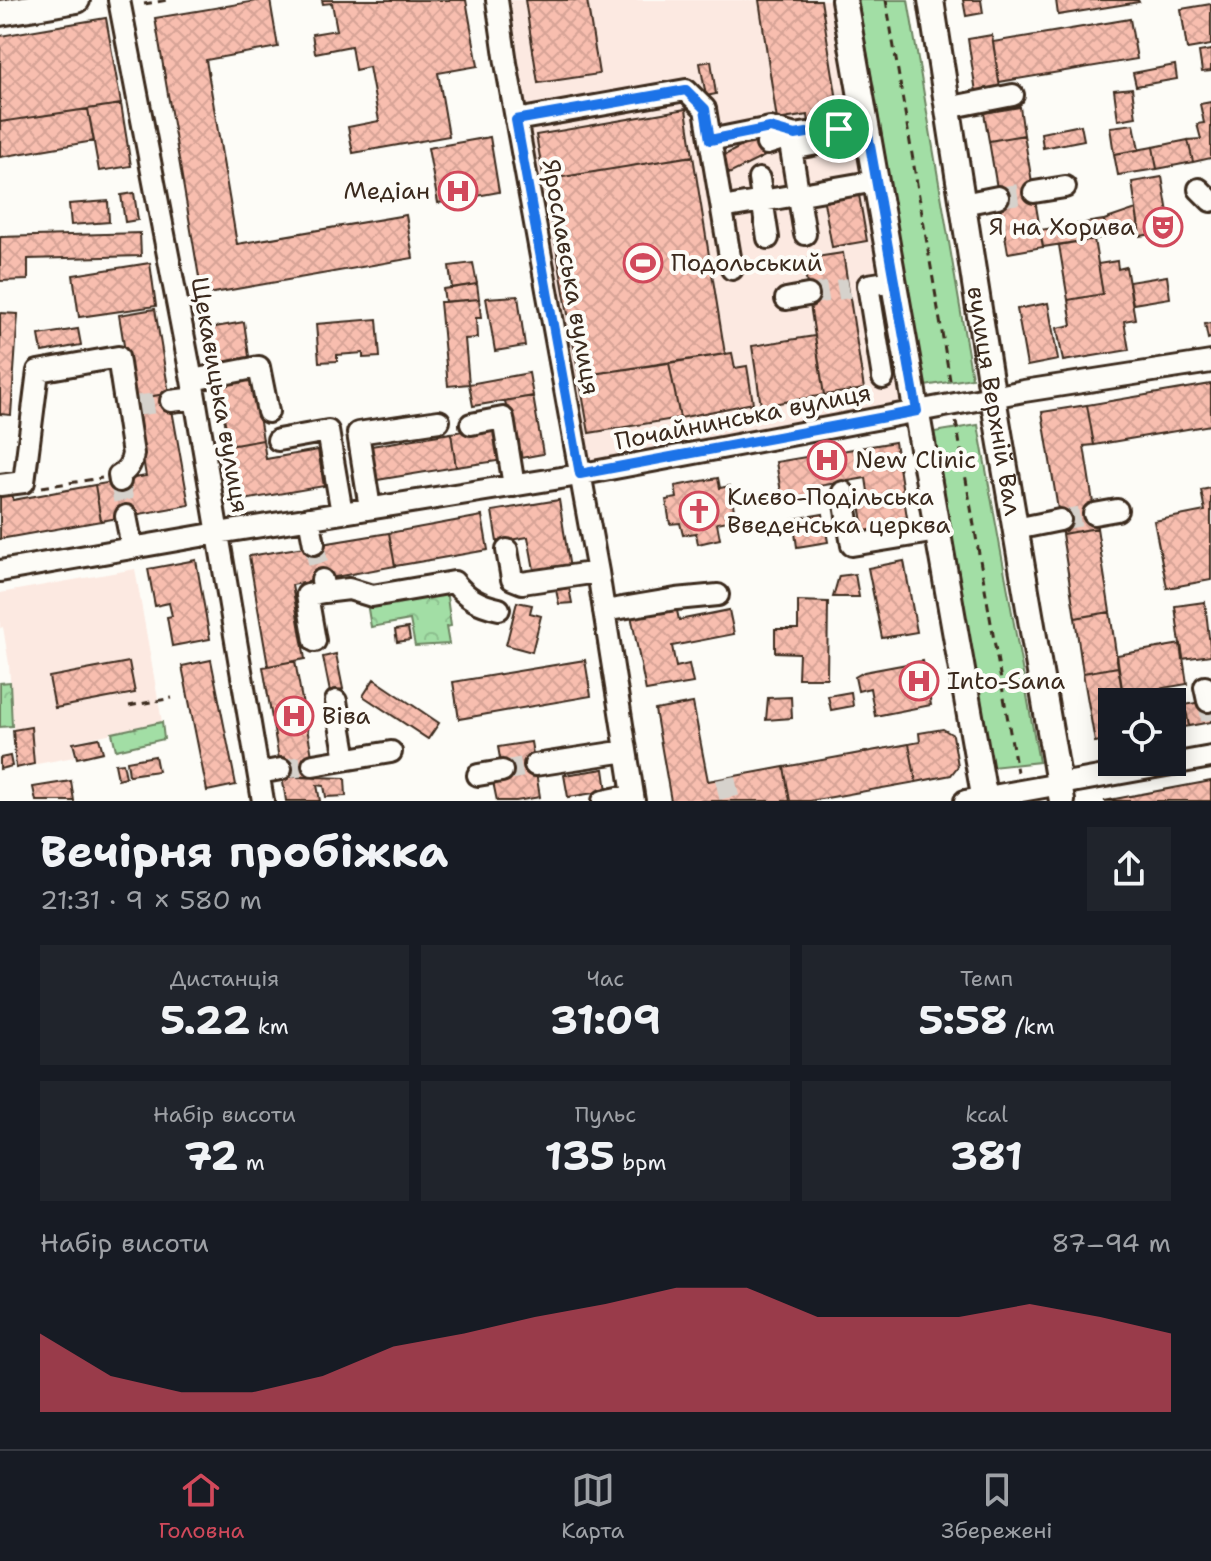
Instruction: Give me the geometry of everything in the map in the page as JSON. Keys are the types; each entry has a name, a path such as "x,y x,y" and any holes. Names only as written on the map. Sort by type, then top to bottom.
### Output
{"main road":[{"path":"0,13 77,0"},
{"path":"844,0 938,531 978,800"},
{"name":"вулиця Верхній Вал","path":"931,0 993,397 1061,793"}],"street":[{"name":"Щекавицька вулиця","path":"119,0 194,389 263,801"},
{"name":"Ярославська вулиця","path":"497,0 598,572 634,798"},
{"path":"516,120 686,90 705,109 732,269"},
{"path":"947,108 1013,95"},
{"path":"710,140 770,128 795,135"},
{"path":"767,144 795,135 867,130"},
{"path":"805,234 791,149 855,137 867,130"},
{"path":"759,179 768,238"},
{"path":"722,208 876,181"},
{"path":"1034,192 1065,187"},
{"path":"963,204 998,197"},
{"path":"883,378 858,286 894,281"},
{"path":"786,299 808,295"},
{"path":"0,485 24,482 38,371 118,357 130,406 133,454 132,462 120,478"},
{"name":"Почайнинська вулиця","path":"0,571 514,486 993,397 1211,362"},
{"path":"171,401 194,389 259,367 268,412"},
{"path":"471,424 503,418 514,486"},
{"path":"370,508 358,433 439,421"},
{"path":"278,440 328,431 342,513"},
{"path":"843,492 852,545 938,531"},
{"path":"1094,514 1117,510"},
{"path":"126,516 132,547"},
{"path":"309,518 314,544"},
{"path":"1016,529 1060,520"},
{"path":"507,550 512,579 522,583 598,572"},
{"path":"315,641 307,595 323,586 372,596 454,582 482,605 499,609"},
{"path":"604,611 718,595"},
{"path":"336,701 346,759"},
{"path":"535,765 626,751"},
{"path":"313,765 391,752"},
{"path":"978,800 1061,793 1211,757"},
{"path":"259,773 281,769"},
{"path":"478,775 502,771"},
{"path":"603,801 634,798"}],"path":[{"path":"144,4 168,0"},
{"path":"886,0 951,386"},
{"path":"956,422 1017,772"},
{"path":"24,482 36,488 120,478"},
{"path":"129,706 172,698"}],"shaded area":[{"path":"507,0 833,0 903,403 583,467"},
{"path":"135,569 162,722 72,742 74,757 16,768 9,664 3,627 0,628 0,593"}],"green space":[{"path":"858,0 908,0 972,378 925,386"},
{"path":"978,425 1039,762 992,767 934,432"},
{"path":"446,590 451,626 446,627 449,644 415,646 410,620 371,627 367,603"},
{"path":"10,682 12,726 0,727 0,683"},
{"path":"162,722 164,739 116,750 112,733"}],"building":[{"path":"270,0 278,47 206,60 237,244 406,215 413,258 202,295 155,18"},
{"path":"322,0 466,0 478,66 438,73 449,136 353,153 348,127 379,121 369,67 355,70 351,46 315,53 312,34 337,30 332,3 323,4"},
{"path":"525,0 587,0 599,74 538,83"},
{"path":"759,0 821,0 840,119 809,124 808,115 777,120"},
{"path":"963,0 981,0 983,13 966,16"},
{"path":"1056,0 1138,0 1139,2 1058,15"},
{"path":"1211,4 1211,45 1187,49 1181,9"},
{"path":"106,18 121,104 0,122 0,36"},
{"path":"1130,19 1137,59 999,82 993,42"},
{"path":"992,35 1000,88 976,92 968,39"},
{"path":"1211,50 1211,71 1202,72 1199,52"},
{"path":"711,61 716,94 706,96 700,63"},
{"path":"1175,65 1177,79 1136,86 1133,73"},
{"path":"1132,88 1136,117 1118,120 1114,90"},
{"path":"1211,102 1211,158 1193,162 1188,140 1201,139 1197,124 1204,123 1200,104"},
{"path":"121,104 131,166 99,171 88,109"},
{"path":"1020,107 1024,135 989,141 984,113"},
{"path":"88,109 94,141 0,157 0,122"},
{"path":"686,109 693,156 544,180 536,135"},
{"path":"1134,124 1139,150 1114,154 1110,127"},
{"path":"1081,125 1084,140 1043,148 1041,133"},
{"path":"763,135 771,153 729,174 721,157"},
{"path":"1024,135 1043,247 1008,253 989,141"},
{"path":"490,137 499,192 438,203 428,148"},
{"path":"1188,140 1193,162 1157,169 1153,147"},
{"path":"1153,147 1157,169 1118,175 1114,154"},
{"path":"693,156 725,354 579,376 544,180"},
{"path":"1162,177 1171,231 1140,236 1132,182"},
{"path":"134,193 138,220 125,222 121,195"},
{"path":"859,195 867,241 832,247 824,202"},
{"path":"108,201 109,222 71,225 69,204"},
{"path":"1136,209 1139,227 1107,237 1104,220"},
{"path":"1104,220 1107,237 1043,247 1040,230"},
{"path":"140,233 141,256 28,259 28,280 0,281 0,237"},
{"path":"1094,239 1103,294 1068,300 1059,245"},
{"path":"843,253 864,389 824,395 803,259"},
{"path":"1117,261 1118,269 1126,267 1135,319 1124,321 1129,350 1063,361 1057,328 1072,325 1068,300 1103,294 1098,264"},
{"path":"150,263 156,306 79,317 73,275"},
{"path":"473,263 477,284 452,288 449,266"},
{"path":"1167,276 1170,298 1133,304 1129,282"},
{"path":"477,284 479,299 445,302 443,289"},
{"path":"518,296 525,346 495,351 486,298"},
{"path":"479,299 481,318 476,318 477,338 465,339 469,384 448,386 440,302"},
{"path":"1048,303 1058,360 1027,366 1017,309"},
{"path":"155,309 169,393 133,400 119,315"},
{"path":"0,313 18,314 11,415 0,414"},
{"path":"377,319 380,357 363,358 363,353 337,355 337,361 319,362 316,324"},
{"path":"244,322 250,363 211,370 204,329"},
{"path":"1211,323 1211,338 1208,339 1205,324"},
{"path":"78,329 81,345 42,352 39,335"},
{"path":"815,336 824,395 761,406 752,346"},
{"path":"732,353 735,368 747,366 753,403 680,418 669,363"},
{"path":"669,363 680,418 589,433 579,376"},
{"path":"529,373 533,396 473,406 469,384"},
{"path":"252,375 263,440 229,446 218,381"},
{"path":"1211,384 1211,425 1094,445 1087,405"},
{"path":"169,393 189,505 101,521 95,485 146,476 133,400"},
{"path":"533,396 543,454 515,459 505,401"},
{"path":"1087,405 1094,445 1084,446 1097,528 1062,534 1042,412"},
{"path":"493,426 496,444 501,443 504,460 456,467 451,433"},
{"path":"451,433 456,467 371,481 365,447"},
{"path":"263,440 266,459 318,450 324,486 238,501 229,446"},
{"path":"895,442 907,517 902,518 904,533 866,539 859,499 869,498 866,478 813,487 815,499 783,504 776,462"},
{"name":"Києво-Подільська Введенська церква","path":"718,478 720,488 730,486 734,510 726,512 728,521 717,523 720,539 698,544 696,533 683,535 680,523 670,524 666,500 677,498 675,486"},
{"path":"95,485 101,521 0,539 0,494 12,492 13,500"},
{"path":"1211,488 1211,580 1167,588 1154,521 1205,511 1201,490"},
{"path":"559,500 570,569 535,575 528,537 497,542 492,511"},
{"path":"823,514 828,542 797,547 793,519"},
{"path":"482,516 488,550 395,566 389,533"},
{"path":"1097,528 1110,612 1075,618 1062,534"},
{"path":"389,533 395,566 292,585 305,659 268,666 249,556"},
{"path":"196,560 210,639 172,646 167,617 172,616 169,603 155,606 148,569"},
{"path":"904,561 917,632 882,638 868,568"},
{"path":"855,574 859,597 833,597 839,576"},
{"path":"569,588 572,603 559,604 556,590"},
{"path":"798,601 828,602 827,678 798,678 799,653 775,652 775,629 798,629"},
{"path":"517,602 532,605 530,613 541,616 532,652 506,645"},
{"path":"1205,602 1211,655 1182,659 1175,606"},
{"path":"676,606 679,620 729,610 734,634 672,646 676,667 689,664 693,683 646,691 631,615"},
{"path":"1110,612 1118,667 1083,673 1075,618"},
{"path":"408,628 410,640 397,642 395,630"},
{"path":"1181,644 1187,684 1164,688 1122,688 1117,655"},
{"path":"336,654 343,689 330,692 323,657"},
{"path":"211,660 236,785 207,791 182,666"},
{"path":"585,660 591,696 459,719 453,682"},
{"path":"295,661 316,778 282,776 263,667"},
{"path":"923,661 931,705 875,716 870,688 858,691 855,677 864,672"},
{"path":"129,662 135,693 55,708 49,677"},
{"path":"1118,667 1122,688 1098,688 1098,741 1095,742 1083,673"},
{"path":"374,679 439,723 428,739 363,696"},
{"path":"851,692 853,706 831,710 828,696"},
{"path":"791,697 792,718 766,720 768,698"},
{"path":"1211,700 1211,722 1189,726 1186,705"},
{"path":"693,703 708,781 784,767 790,801 671,801 655,710"},
{"path":"31,727 34,764 16,768 13,730"},
{"path":"943,729 953,735 958,766 951,775 916,782 909,744 920,742 919,733"},
{"path":"99,738 103,752 77,758 73,743"},
{"path":"531,742 540,797 497,801 493,782 504,780 498,747"},
{"path":"909,744 916,782 810,801 790,801 784,767"},
{"path":"10,756 12,766 0,769 0,758"},
{"path":"155,756 158,771 129,775 127,761"},
{"path":"123,763 126,777 118,779 115,764"},
{"path":"604,769 607,791 568,797 564,775"},
{"path":"282,776 345,778 346,796 326,797 324,786 317,785 320,801 286,801"},
{"path":"71,781 74,801 36,801 33,787"},
{"path":"1211,781 1211,801 1104,801"}],"tunnel":[{"path":"998,197 1034,192"},
{"path":"808,295 849,288"},
{"path":"134,406 171,401"},
{"path":"120,481 126,516"},
{"path":"1060,520 1094,514"},
{"path":"314,544 322,580"},
{"path":"1208,701 1211,720"},
{"path":"281,769 313,765"},
{"path":"502,771 535,765"},
{"path":"725,778 730,801"}],"place":[{"name":"Медіан","path":"458,191"},
{"name":"Я на Хорива","path":"1163,227"},
{"name":"Подольський","path":"643,263"},
{"name":"New Clinic","path":"827,460"},
{"name":"Києво-Подільська Введенська церква","path":"699,511"},
{"name":"Into-Sana","path":"919,681"},
{"name":"Віва","path":"294,716"}],"route":[{"path":"686,90 705,109 710,140 770,128 795,135 839,129 866,123 917,411 580,474 516,120 686,90"}]}
